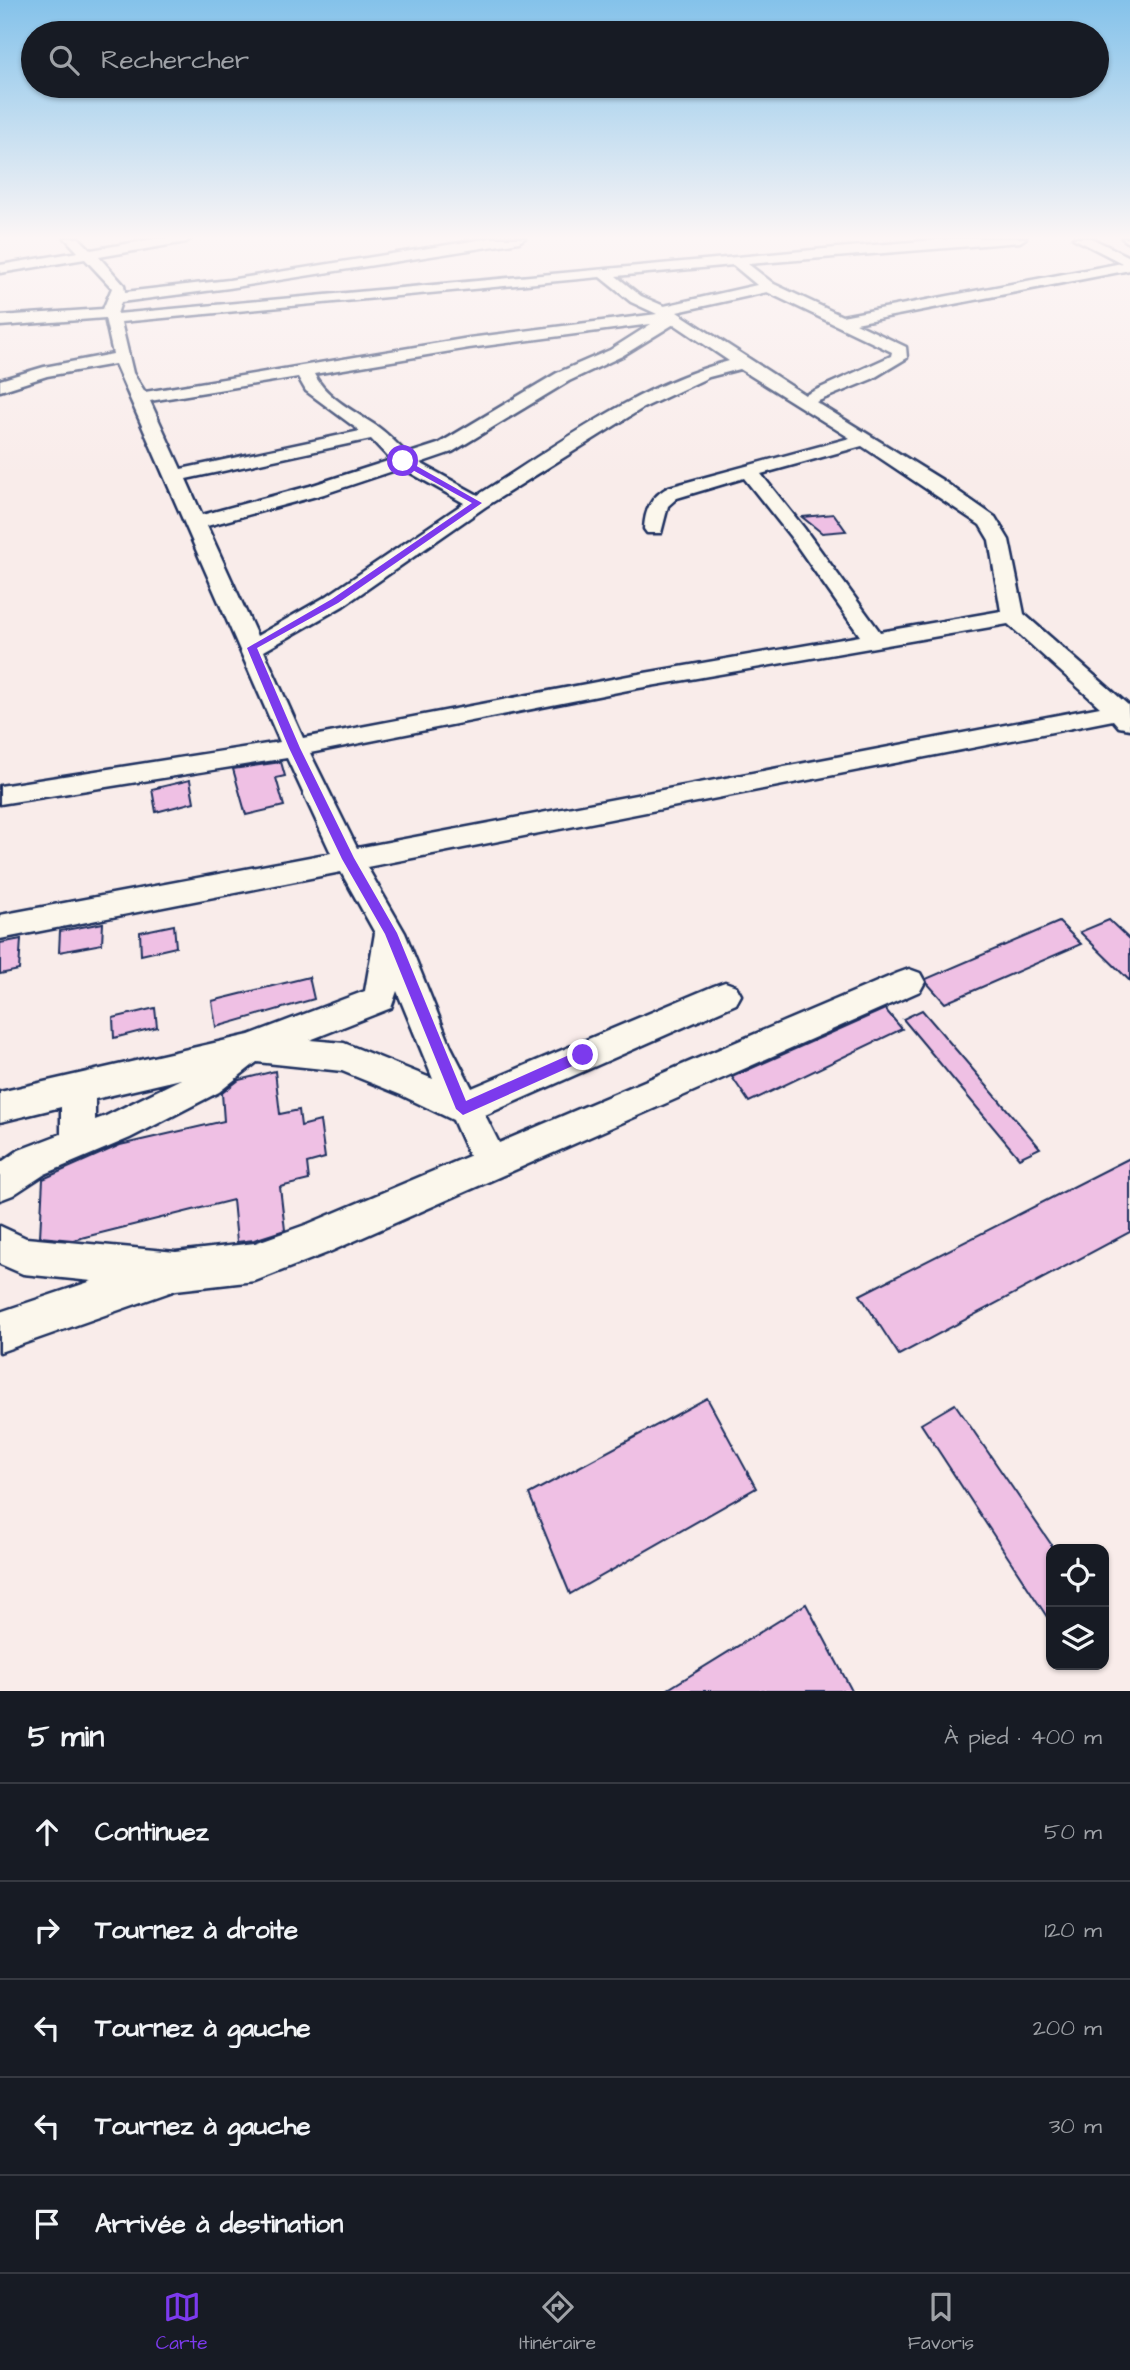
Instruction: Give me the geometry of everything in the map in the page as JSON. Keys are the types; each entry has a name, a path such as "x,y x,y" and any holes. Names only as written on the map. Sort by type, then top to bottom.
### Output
{"street":[{"path":"0,321 42,317"},
{"path":"113,317 125,373 140,398 295,748 348,859 390,933 463,1109 490,1162"},
{"path":"140,398 303,369 649,317"},
{"path":"194,523 292,498 445,448 563,377 617,353 664,317"},
{"path":"673,317 802,402 935,484 988,521 999,540 1013,616 1124,717"},
{"path":"802,402 899,358 900,350 833,317"},
{"path":"842,321 863,317"},
{"path":"0,386 44,372 120,358"},
{"path":"252,648 335,601 478,503 638,404 703,373 741,363"},
{"path":"303,369 312,387 337,408 375,433 403,461 478,503"},
{"path":"175,476 375,433"},
{"path":"654,530 655,513 664,496 864,440"},
{"path":"749,472 797,532 875,641"},
{"path":"0,795 295,748 633,682 1013,616"},
{"path":"0,927 348,859 1124,717"},
{"path":"0,1107 251,1048 380,999 390,933"},
{"path":"0,1332 176,1271 255,1262 314,1240 909,982"},
{"path":"463,1109 512,1085 724,995"},
{"path":"0,1183 32,1162 118,1127 207,1082 251,1048 344,1058 413,1085 463,1109"},
{"path":"78,1088 78,1143"},
{"path":"0,1244 23,1256 176,1271"}],"building":[{"path":"834,514 846,531 822,533 802,517"},
{"path":"281,762 285,776 276,778 284,806 246,815 233,769"},
{"path":"190,780 194,802 156,812 152,789"},
{"path":"1109,920 1130,940 1130,981 1080,932"},
{"path":"1059,922 1081,944 945,1003 927,983 926,979"},
{"path":"103,923 102,944 59,952 60,931"},
{"path":"174,925 176,947 141,955 140,932"},
{"path":"21,939 19,970 0,974 0,943"},
{"path":"309,977 314,999 216,1027 212,1001"},
{"path":"155,1008 157,1027 114,1038 113,1018"},
{"path":"885,1009 902,1029 749,1102 732,1077"},
{"path":"922,1010 1040,1148 1019,1158 903,1019"},
{"path":"275,1071 280,1114 299,1110 301,1126 320,1121 325,1158 307,1163 309,1180 280,1187 285,1230 254,1240 237,1242 233,1200 73,1240 40,1237 43,1179 120,1145 224,1121 222,1093 239,1080"},
{"path":"1130,1158 1130,1232 899,1355 860,1295"},
{"path":"707,1398 756,1488 570,1594 529,1494"},
{"path":"955,1404 1051,1544 1046,1544 1046,1615 921,1424"},
{"path":"806,1604 852,1691 665,1691"}],"route":[{"path":"403,461 425,472 435,482 478,503 335,601 252,648 295,748 348,859 390,933 435,1047 463,1109 583,1055"}]}
